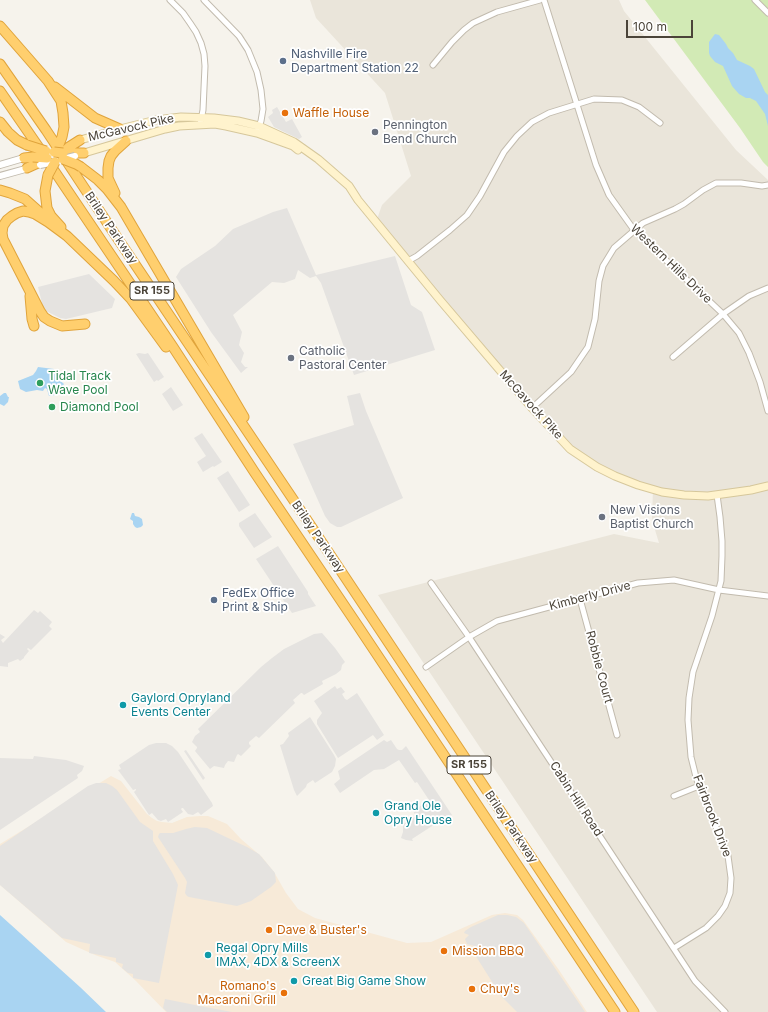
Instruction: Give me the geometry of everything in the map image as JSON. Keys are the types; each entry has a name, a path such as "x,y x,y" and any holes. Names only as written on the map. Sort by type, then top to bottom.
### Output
{"highway":[{"path":"0,26 48,81 61,100 64,127 63,152 48,175 45,191 47,208 51,216 67,236"},
{"name":"Briley Parkway","path":"0,64 46,130 634,1012"},
{"path":"48,81 95,118 120,129"},
{"name":"Briley Parkway","path":"0,91 147,308 224,427 615,1012"},
{"path":"0,122 17,140 28,145 63,152 76,164 98,180 121,207"},
{"path":"27,168 33,160 63,152 80,140"},
{"path":"126,141 111,156 108,168 108,178 121,207 237,406 305,518"},
{"path":"0,190 25,199 42,214 48,222"},
{"path":"85,324 62,326 44,317 3,239 3,226 6,220 23,211 29,212 48,222 67,236 131,299 224,427"},
{"path":"29,290 34,326"}],"main road":[{"name":"McGavock Pike","path":"80,140 156,120 181,117 226,126 258,129"},
{"name":"McGavock Pike","path":"63,152 126,141 165,129 214,118 238,121 258,129 293,146 315,162 358,200 440,300 532,408 570,449 597,467 615,476 662,492 692,495 717,495 768,486"}],"street":[{"path":"170,0 183,13 196,32 202,49 205,66 200,121"},
{"path":"204,0 239,36 248,50 261,90 263,109 258,129"},
{"path":"433,65 464,30 497,12 540,0"},
{"name":"Western Hills Drive","path":"544,0 596,165 609,194 634,230 724,314 739,333 760,382 768,410"},
{"path":"755,0 768,13"},
{"path":"408,262 445,235 467,215 480,196 504,152 517,136 532,122 549,113 594,99 622,100 639,107 660,123"},
{"path":"0,165 33,160"},
{"path":"0,176 27,168"},
{"path":"532,408 571,372 588,347 595,319 599,281 603,266 614,248 643,223 675,209 716,183 741,183 762,186 768,185"},
{"path":"673,357 724,314 749,296 768,288"},
{"name":"Fairbrook Drive","path":"674,948 706,928 718,916 725,906 730,893 731,878 728,856 699,786 691,757 688,720 689,698 693,672 712,616 719,590 722,567 720,517 717,495"},
{"name":"Kimberly Drive","path":"426,667 469,637 497,621 638,583 674,580 719,590 768,596"},
{"name":"Cabin Hill Road","path":"432,583 695,981 725,1012"},
{"name":"Robbie Court","path":"580,599 617,735"},
{"path":"674,796 699,786"}],"shaded area":[{"path":"310,0 619,0 624,11 736,150 768,180 768,1012 657,1012 378,595 614,534 659,543 652,520 653,488 640,484 600,466 572,446 532,408 376,222 382,205 411,176 385,93 316,18"},
{"path":"277,107 286,122 292,119 302,137 299,139 274,127 268,117 273,113 272,110"},
{"path":"287,208 316,275 395,256 411,305 422,312 435,350 354,375 321,283 316,276 310,278 298,270 295,279 284,283 272,282 233,315 242,332 239,345 244,353 241,362 245,367 248,367 241,373 211,332 176,277 181,269 215,246 233,229 273,212"},
{"path":"89,274 115,299 112,308 66,319 60,318 46,311 43,307 38,287"},
{"path":"148,353 164,377 154,382 136,354"},
{"path":"171,387 183,405 173,411 162,394"},
{"path":"360,393 366,411 403,498 341,527 337,527 330,523 325,516 293,444 354,425 347,396"},
{"path":"202,433 222,462 203,472 197,462 206,456 194,438"},
{"path":"228,471 250,505 239,512 217,478"},
{"path":"255,513 272,537 254,548 239,526 239,523"},
{"path":"278,546 316,606 292,613 256,559"},
{"path":"34,610 38,613 40,611 52,622 49,626 52,629 31,650 28,648 27,649 29,651 20,661 18,659 8,663 8,667 0,666 0,634 5,637 1,640 3,643"},
{"path":"322,633 345,662 342,665 341,670 322,681 323,684 304,695 301,693 293,700 295,703 259,738 256,736 249,742 251,746 241,756 238,754 234,762 228,761 224,768 214,766 210,769 195,751 197,747 192,742 195,736 200,732 198,729 272,658 284,649 314,634"},
{"path":"335,686 337,689 341,687 345,692 342,694 347,700 357,693 384,735 377,740 373,735 338,758 317,724 317,720 322,713 314,701"},
{"path":"310,717 334,755 336,759 335,766 332,772 315,783 313,780 307,784 297,796 280,745 283,744 289,736 288,733"},
{"path":"384,740 387,742 391,740 399,750 402,750 406,746 452,815 449,817 451,820 447,823 443,819 412,839 413,841 401,838 403,824 416,816 413,811 429,800 399,760 384,769 374,770 340,793 334,784 340,779 338,771"},
{"path":"166,743 178,752 213,806 201,815 198,812 193,815 188,814 182,808 181,809 183,812 168,822 166,819 161,821 158,820 152,813 149,815 134,792 136,789 133,790 118,770 121,769 119,765 149,745"},
{"path":"186,750 205,778 203,780 184,751"},
{"path":"34,756 66,760 84,766 82,771 77,775 78,778 0,830 0,758 33,759"},
{"path":"111,776 121,781 147,814 157,821 172,823 187,817 208,816 227,824 241,839 262,857 274,872 286,893 298,909 315,918 407,943 431,942 492,915 505,913 517,915 523,920 587,1012 166,1012 115,962 66,942 0,885 0,844"},
{"path":"96,783 106,783 117,790 140,822 153,831 153,841 178,885 159,983 133,978 133,974 128,973 122,968 123,964 116,962 116,958 89,953 90,944 62,938 0,885 0,846 88,786"},
{"path":"195,827 207,828 259,854 275,873 276,882 251,901 237,906 187,896 185,893 187,882 158,837 160,833 173,833"},
{"path":"498,915 516,917 524,923 585,1012 517,1012 501,996 472,950 475,946 467,944 465,939 469,935 464,933 471,927"},
{"path":"165,999 232,1012 167,1012 163,1008"}],"green space":[{"path":"645,0 768,0 768,167 763,162 740,128"}],"water":[{"path":"715,34 719,35 737,60 754,69 765,92 768,95 768,126 765,114 756,101 739,94 732,86 723,66 715,62 710,56 709,42"},
{"name":"Tidal Track Wave Pool","path":"38,367 54,369 56,377 64,384 55,395 49,396 47,389 45,388 43,391 37,390 26,392 20,389 18,381 33,375"},
{"path":"6,393 9,397 8,402 4,406 0,404 0,396"},
{"path":"132,513 142,519 143,525 141,527 137,528 133,524 133,521 130,519"},
{"path":"0,915 80,987 106,1012 0,1012"}],"place":[{"name":"Nashville Fire Department Station 22","path":"283,61"},
{"name":"Waffle House","path":"285,113"},
{"name":"Pennington Bend Church","path":"375,132"},
{"name":"Catholic Pastoral Center","path":"291,358"},
{"name":"Tidal Track Wave Pool","path":"40,383"},
{"name":"Diamond Pool","path":"52,407"},
{"name":"New Visions Baptist Church","path":"602,517"},
{"name":"FedEx Office Print & Ship","path":"214,600"},
{"name":"Gaylord Opryland Events Center","path":"123,705"},
{"name":"Grand Ole Opry House","path":"376,813"},
{"name":"Dave & Buster's","path":"269,930"},
{"name":"Mission BBQ","path":"444,951"},
{"name":"Regal Opry Mills IMAX, 4DX & ScreenX","path":"208,955"},
{"name":"Great Big Game Show","path":"294,981"},
{"name":"Chuy's","path":"472,989"},
{"name":"Romano's Macaroni Grill","path":"284,993"}]}
